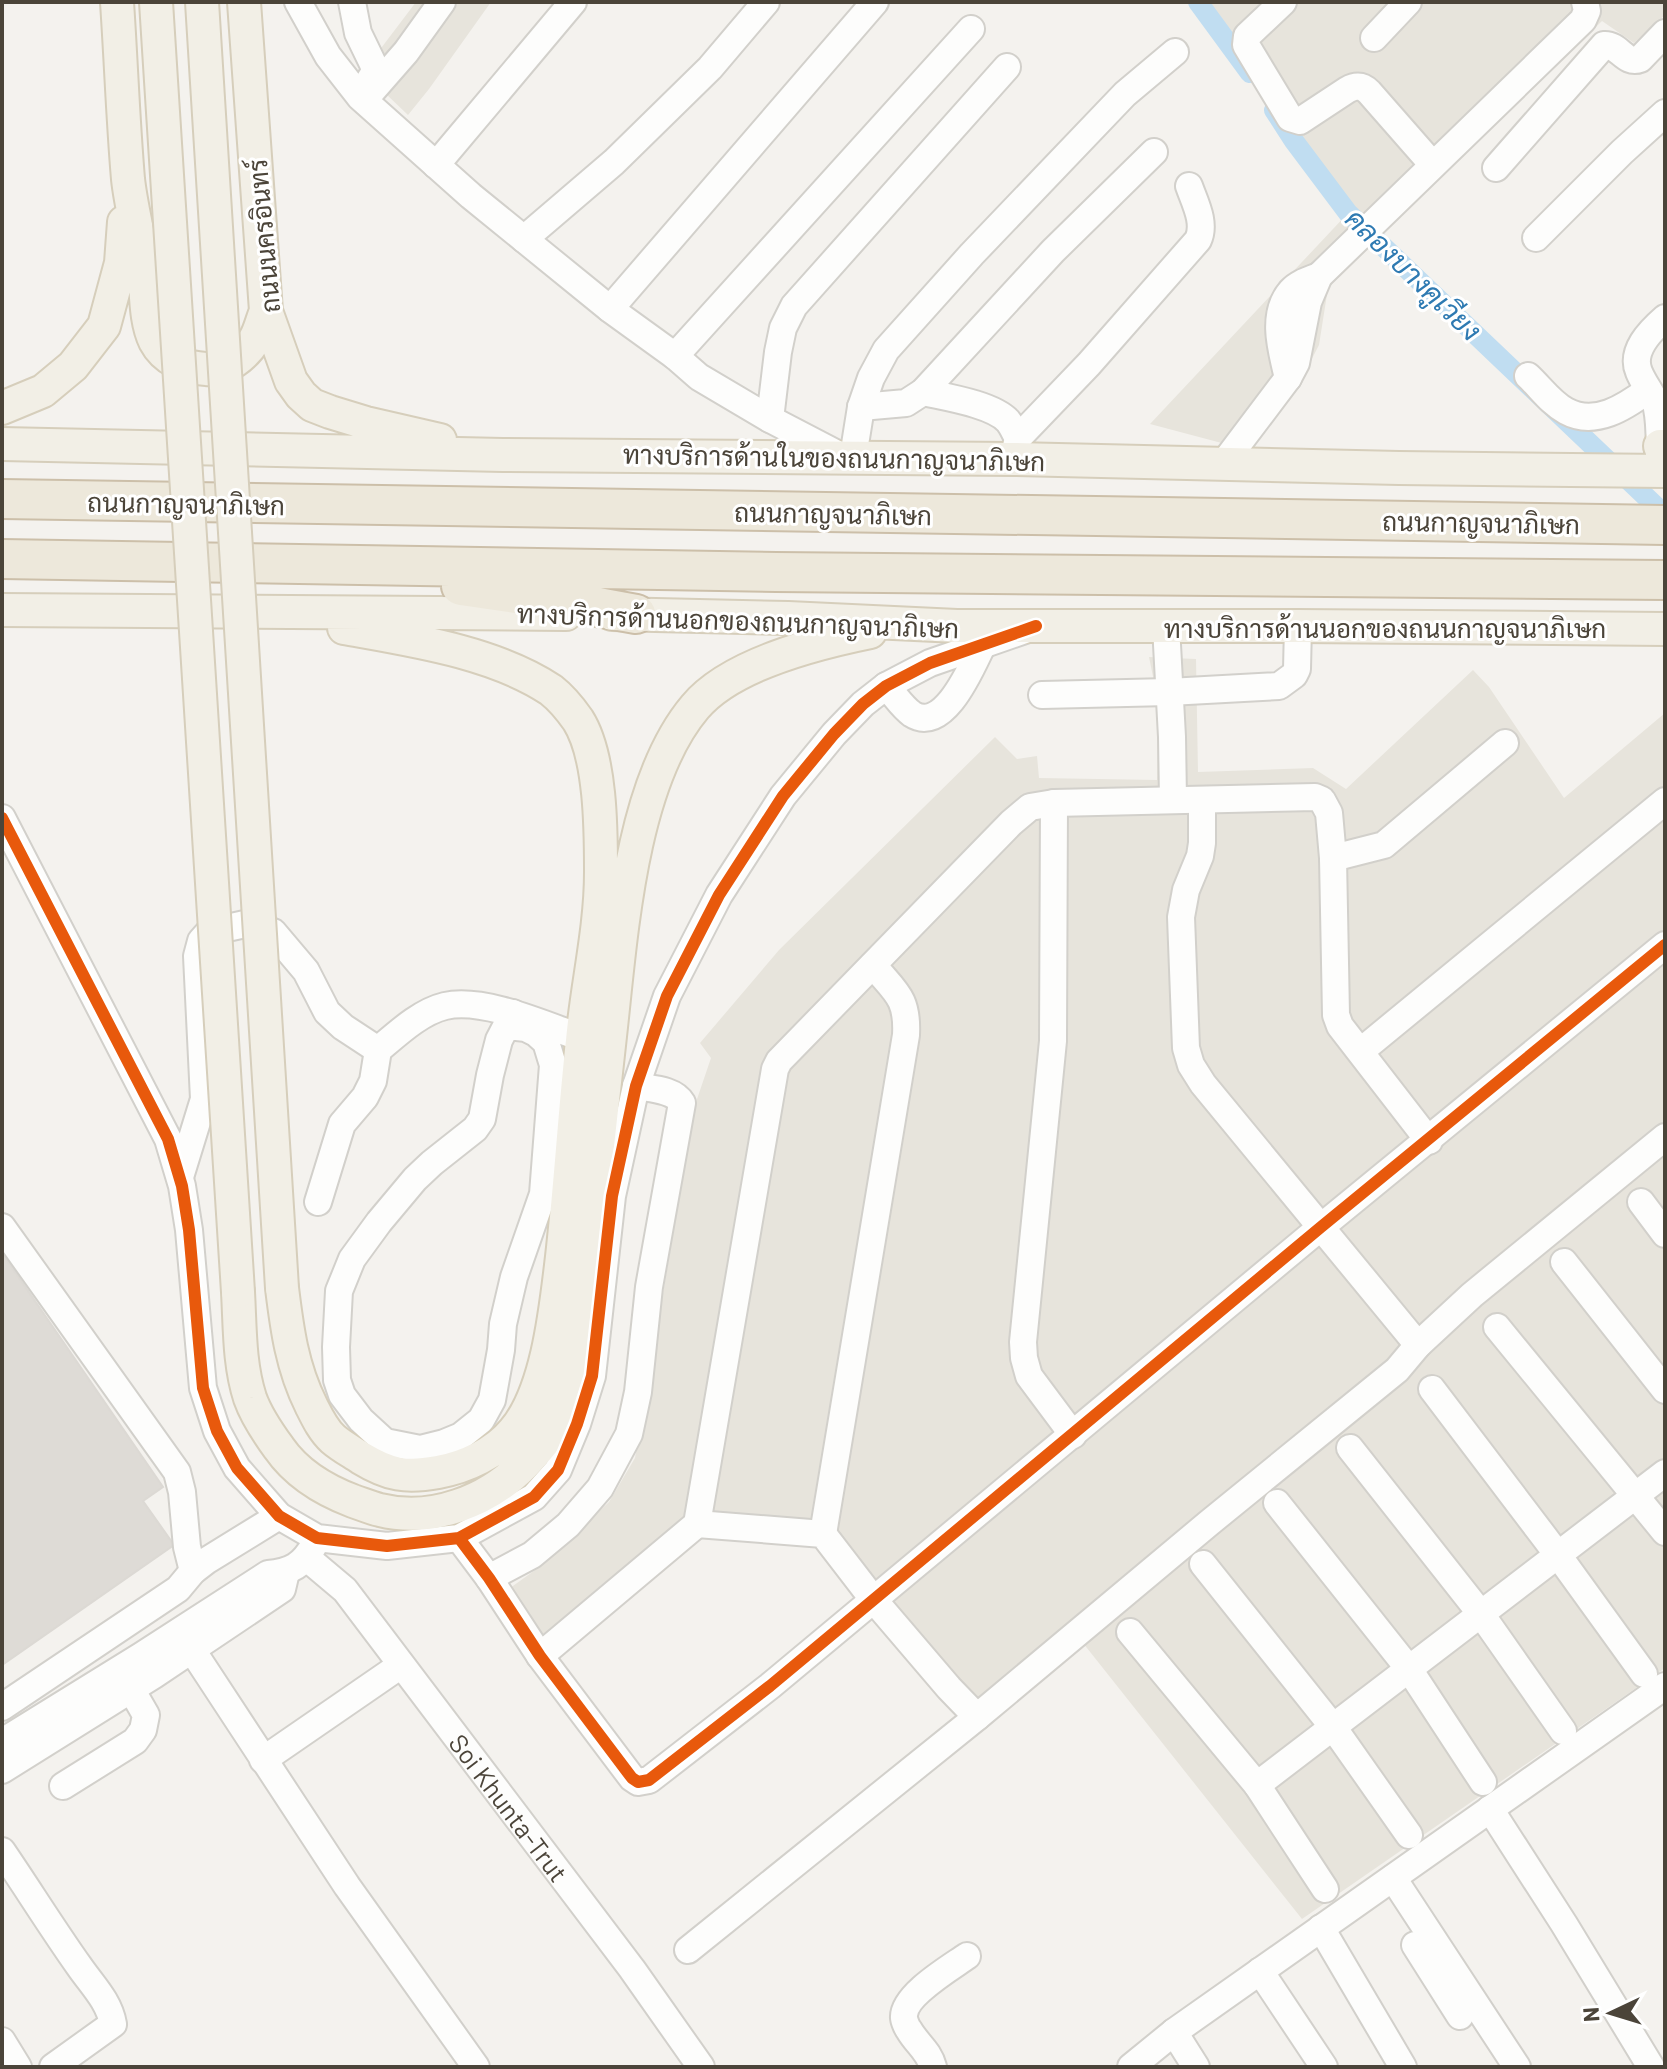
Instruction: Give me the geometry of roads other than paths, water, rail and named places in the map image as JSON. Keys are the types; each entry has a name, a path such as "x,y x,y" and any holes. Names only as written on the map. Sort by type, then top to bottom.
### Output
{"highway":[{"name":"ถนนกาญจนาภิเษก","path":"2,499 1665,525"},
{"name":"ถนนกาญจนาภิเษก","path":"2,559 1050,575 1665,580"},
{"path":"377,565 467,587 636,614"}],"main road":[{"path":"117,2 129,182 139,235 149,324 156,342 179,364 211,370 232,364 242,356 256,338 266,311"},
{"path":"156,2 242,1364 251,1400 281,1451 315,1483 340,1496 380,1510 403,1514 428,1513 477,1499 507,1481 549,1435 563,1403 577,1341 630,881 644,811 662,763 675,736 696,706 714,689 741,672 846,637 908,624"},
{"path":"202,2 282,1288 289,1344 300,1383 317,1418 331,1437 366,1461 406,1476 451,1470 494,1449 514,1431 540,1380 556,1315 582,1038 601,877 600,807 593,758 579,722 554,692 519,671 479,657 379,634 266,613"},
{"name":"ถนนนครอินทร์","path":"244,2 266,311 291,381 312,405 330,412 503,455"},
{"path":"2,408 43,391 73,366 104,326 121,263 129,182"},
{"name":"ทางบริการด้านในของถนนกาญจนาภิเษก","path":"2,444 503,455 848,457 1016,448 1223,464 1399,468 1664,455"},
{"name":"ทางบริการด้านนอกของถนนกาญจนาภิเษก","path":"2,610 636,614 1036,626 1665,629"}],"street":[{"path":"352,2 358,33 374,66 362,99"},
{"path":"362,99 406,52 442,2"},
{"path":"436,165 573,2"},
{"path":"524,239 614,162 699,79 766,2"},
{"path":"610,309 875,2"},
{"path":"1283,2 1245,41 1290,118 1300,121 1347,90 1361,86 1433,165"},
{"path":"1223,464 1288,378 1281,346 1280,312 1292,289 1326,268 1583,20 1587,11 1585,2"},
{"path":"301,3 328,56 362,99 524,239 699,377 770,419 848,457 871,378 886,350 972,254 1125,94 1175,52"},
{"path":"1374,38 1395,7"},
{"path":"675,356 971,29"},
{"path":"1496,168 1604,45 1612,46 1634,61 1640,59 1665,33"},
{"path":"770,419 780,340 794,306 1007,67"},
{"path":"1536,238 1665,113"},
{"path":"861,407 906,403 923,392 1053,251 1154,152"},
{"path":"1016,448 1198,240 1201,225 1189,186"},
{"path":"1664,455 1657,402 1636,363 1641,344 1665,318"},
{"path":"1528,376 1564,410 1579,416 1594,417 1657,402"},
{"path":"923,392 999,414 1008,421 1016,448"},
{"path":"2,1742 268,1574 304,1556 459,1538 534,1497 558,1470 592,1376 612,1196 636,1086 667,996 719,895 783,796 863,704 886,686 930,663 1036,626"},
{"path":"1166,626 1173,799"},
{"path":"1042,695 1279,686 1297,669 1298,626"},
{"path":"886,686 912,713 920,717 938,713 958,693 982,646"},
{"path":"1333,858 1384,845 1505,743"},
{"path":"540,1656 697,1524 775,1069 787,1050 1030,807 1054,803 1173,799 1315,797 1322,800 1329,813 1333,858 1336,1015 1340,1026 1429,1141"},
{"path":"1202,800 1200,856 1186,890 1181,917 1186,1048 1191,1065 1203,1084 1418,1345"},
{"path":"1361,1051 1665,801"},
{"path":"1054,803 1053,1041 1023,1342 1029,1376 1073,1435"},
{"path":"2,818 168,1139 180,1177 189,1230 203,1388 217,1431 237,1468 279,1516 304,1556"},
{"path":"180,1177 204,1099 197,956 201,941 209,932 245,924 273,932 306,971 327,1012 343,1027 378,1050"},
{"path":"459,1538 540,1656 632,1778 638,1782 644,1781 658,1774 770,1686 1665,945"},
{"path":"873,965 903,1000 906,1035 823,1534 873,1599 977,1717"},
{"path":"318,1202 342,1124 365,1097 373,1081 378,1050 429,1012 445,1006 468,1004 582,1038"},
{"path":"510,1019 546,1042 553,1065 543,1194 514,1277 503,1324 492,1400 481,1420 461,1436 444,1443 420,1449 385,1442 361,1420 342,1395 337,1380 339,1291 352,1259 379,1222 415,1179 475,1129 482,1119 496,1051 510,1019"},
{"path":"489,1578 532,1555 568,1525 600,1488 629,1434 638,1392 649,1287 682,1103 674,1094 636,1086"},
{"path":"688,1950 977,1717 1397,1370 1418,1345 1472,1295 1665,1137"},
{"path":"1641,1202 1665,1234"},
{"path":"2,1227 177,1472 193,1571"},
{"path":"1564,1262 1665,1390"},
{"path":"1497,1327 1665,1532"},
{"path":"1131,2067 1168,2037 1490,1809 1655,1680 1432,1389"},
{"path":"1350,1448 1481,1614 1563,1731"},
{"path":"1257,1785 1665,1473"},
{"path":"1277,1503 1409,1669 1483,1782"},
{"path":"2,1707 178,1589 193,1571 279,1516"},
{"path":"697,1524 823,1534"},
{"path":"2,1770 282,1589 304,1556"},
{"name":"Soi Khunta-Trut","path":"304,1556 345,1590 632,1969 701,2067"},
{"path":"1203,1564 1333,1727 1409,1835"},
{"path":"1130,1632 1257,1785 1325,1889"},
{"path":"192,1650 347,1886 476,2067"},
{"path":"263,1760 401,1665"},
{"path":"63,1786 135,1741 143,1730 146,1715 131,1689"},
{"path":"1490,1809 1651,2067"},
{"path":"2,1851 112,2016 113,2024 53,2067"},
{"path":"1386,1883 1460,2016"},
{"path":"1386,1883 1517,2067"},
{"path":"1321,1928 1403,2067"},
{"path":"933,2067 928,2053 907,2027 905,2009 919,1991 967,1956"},
{"path":"1260,1971 1324,2067"},
{"path":"1168,2037 1180,2067"},
{"path":"1168,2037 1196,2067"},
{"path":"2,2041 18,2067"}],"waterway":[{"name":"คลองบางคูเวียง","path":"1198,2 1250,73"},
{"name":"คลองบางคูเวียง","path":"1274,110 1348,213 1665,515"}]}
